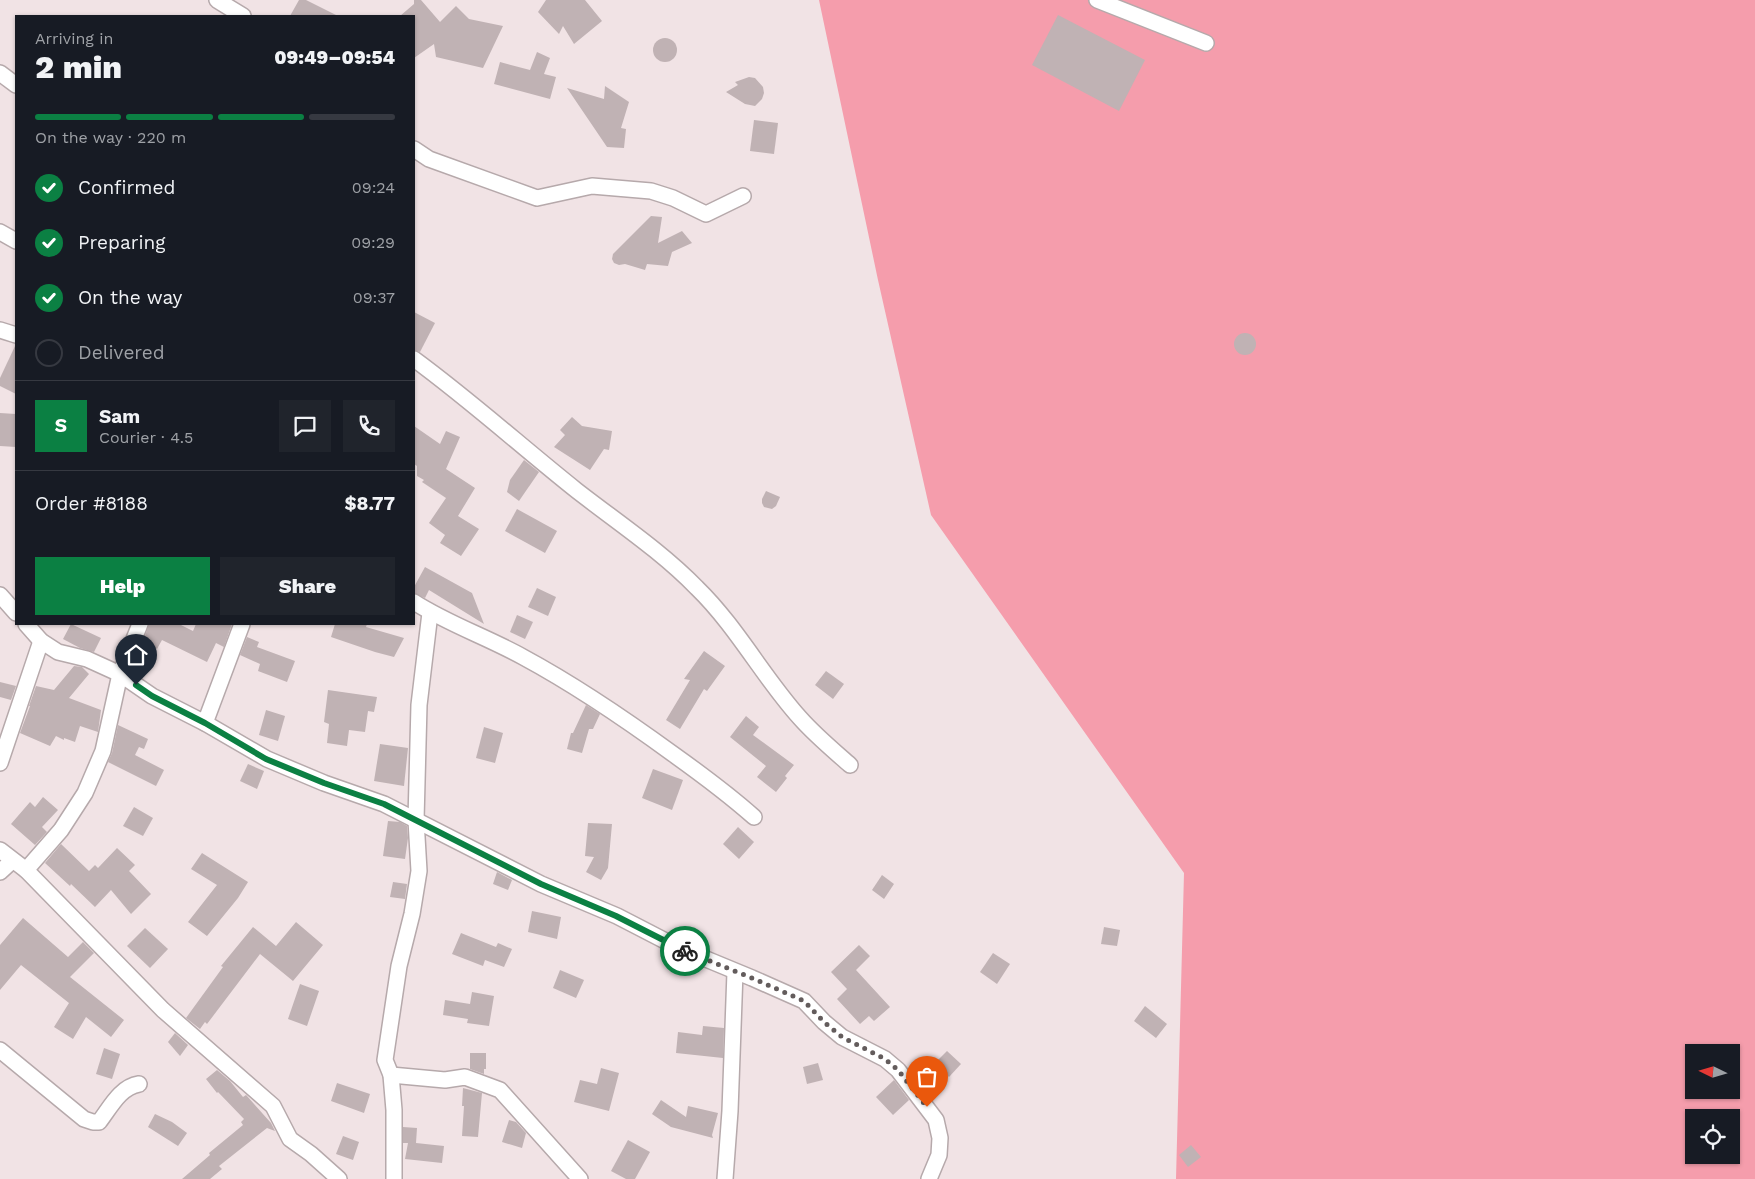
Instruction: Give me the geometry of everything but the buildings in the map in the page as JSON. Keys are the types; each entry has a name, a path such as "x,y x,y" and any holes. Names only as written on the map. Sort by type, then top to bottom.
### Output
{"street":[{"path":"216,0 241,15"},
{"path":"1096,0 1206,43"},
{"path":"0,72 15,84"},
{"path":"415,150 429,159 537,198 592,186 651,191 673,198 706,214 743,196"},
{"path":"0,232 15,240"},
{"path":"0,330 15,335"},
{"path":"415,360 456,390 576,489 661,555 697,588 731,626 800,718 850,765"},
{"path":"0,596 15,612"},
{"path":"415,603 568,682 643,732 728,794 754,817"},
{"path":"394,1179 394,1110 391,1075 385,1060 399,966 412,914 419,870 416,820 419,705 430,612"},
{"path":"27,625 41,640 58,652 87,659 120,674 152,696 205,723 266,759 324,783 384,804 458,844 541,884 616,916 677,948 804,1001 842,1037 885,1059 898,1070 936,1120 940,1138 939,1155 929,1179"},
{"path":"26,870 61,830 85,794 103,751 120,674 140,625"},
{"path":"205,723 242,625"},
{"path":"0,763 41,640"},
{"path":"0,850 26,870 163,1010 273,1106 290,1139 311,1154 339,1179"},
{"path":"0,872 12,861"},
{"path":"725,1179 730,1111 735,972"},
{"path":"0,1050 84,1119 93,1122 99,1122 118,1096 133,1085 139,1084"},
{"path":"391,1075 445,1080 465,1077 500,1090 580,1179"}],"shaded area":[{"path":"819,0 1755,0 1755,1179 1176,1179 1184,873 931,515 878,280"}],"way so far":[{"path":"685,951 804,1001 842,1037 885,1059 898,1070 927,1107"}],"route":[{"path":"136,685 152,696 205,723 266,759 324,783 384,804 458,844 541,884 616,916 685,951"}]}
